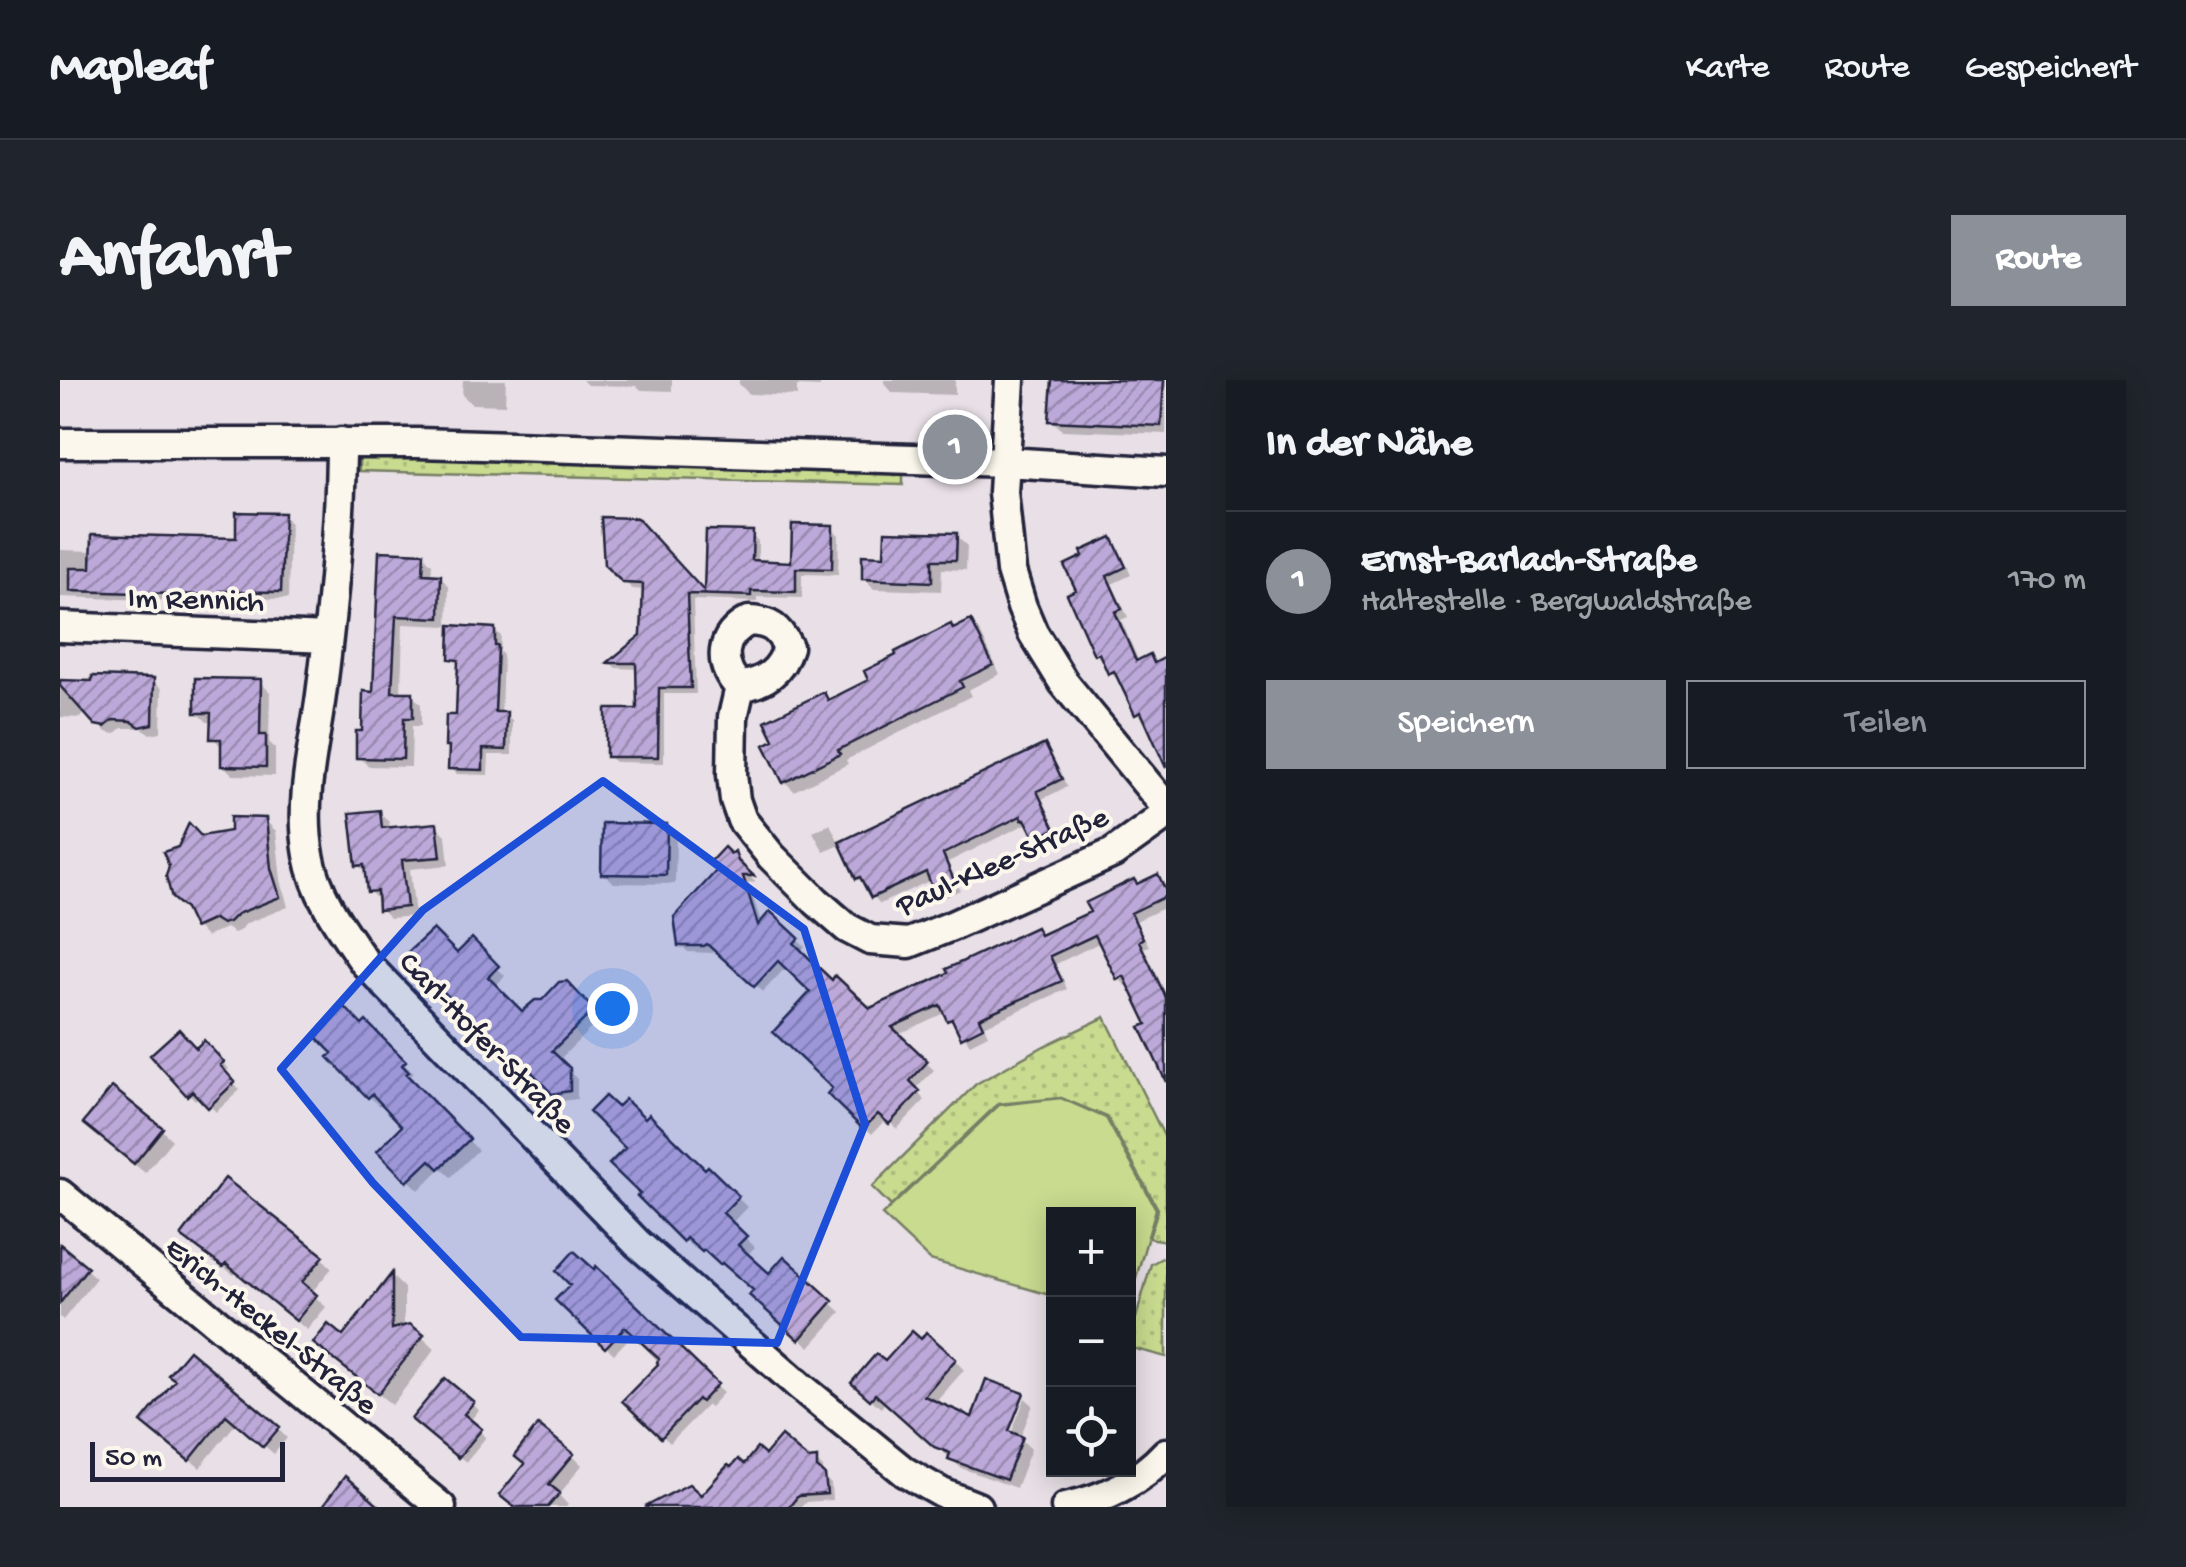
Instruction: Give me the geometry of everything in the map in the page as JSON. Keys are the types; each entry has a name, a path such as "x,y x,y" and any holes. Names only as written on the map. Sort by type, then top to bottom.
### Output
{"street":[{"path":"1010,380 1003,492 1012,571 1022,607 1064,683 1166,807"},
{"path":"60,443 341,442 1006,462 1166,472"},
{"name":"Carl-Hofer-Straße","path":"341,442 328,638 305,810 309,857 332,914 364,964 636,1242 905,1472 977,1507"},
{"name":"Im Rennich","path":"60,626 328,638"},
{"name":"Paul-Klee-Straße","path":"740,686 733,717 732,775 734,800 742,820 816,901 847,928 870,940 909,944 954,925 1112,852 1166,815"},
{"name":"Erich-Heckel-Straße","path":"60,1194 440,1507"},
{"path":"1066,1507 1088,1502 1134,1481 1166,1453"}],"highlighted area":[{"path":"603,781 804,929 865,1124 777,1343 521,1337 373,1183 281,1069 423,910"}],"green space":[{"path":"359,454 903,471 903,485 359,471"},
{"path":"1105,1017 1166,1140 1166,1241 1149,1238 1158,1209 1107,1117 1061,1098 998,1104 891,1206 872,1187 976,1084"},
{"path":"1061,1098 1106,1118 1156,1209 1136,1278 1136,1207 1046,1207 1046,1294 930,1260 882,1215 999,1105"},
{"path":"1166,1259 1166,1357 1136,1349 1136,1318 1151,1264"}],"building":[{"path":"1052,380 1164,380 1161,426 1049,421"},
{"path":"236,512 284,513 281,592 220,591 205,595 70,591 70,568 91,568 92,534 236,538"},
{"path":"601,517 637,518 704,591 706,530 753,531 752,560 791,562 792,524 833,525 832,569 796,568 796,592 751,591 751,596 687,594 691,688 659,688 658,757 606,757 606,709 637,709 636,663 607,663 641,635 643,584 623,583 604,565"},
{"path":"885,531 957,533 956,560 932,560 932,582 862,579 862,555 884,556"},
{"path":"1112,537 1126,567 1107,576 1122,609 1115,612 1136,661 1150,654 1154,663 1166,657 1166,768 1141,712 1135,715 1114,671 1108,674 1099,653 1094,655 1067,594 1076,590 1064,565 1083,556 1081,551"},
{"path":"379,551 424,553 423,574 441,575 440,618 396,616 392,692 413,692 413,718 404,718 403,759 356,758 356,731 362,731 363,691 373,692"},
{"path":"971,620 993,665 960,681 963,687 838,750 840,754 783,783 764,745 774,740 765,721 824,692 828,700 868,680 864,671 896,655 895,652 951,624 953,629"},
{"path":"450,625 495,628 495,712 507,712 506,750 483,749 483,770 448,769 446,715 456,715 458,660 449,659"},
{"path":"92,676 154,678 153,724 140,727 131,721 113,720 105,727 95,725 60,686 60,680 92,681"},
{"path":"195,678 261,679 260,735 266,735 266,767 221,766 221,739 210,739 211,713 195,713"},
{"path":"1045,744 1062,779 1037,791 1055,829 1035,839 1021,816 943,854 955,883 934,892 926,872 871,898 860,877 856,879 839,842"},
{"path":"380,810 382,828 437,823 441,857 402,860 407,907 378,910 377,891 367,892 364,865 356,866 350,813"},
{"path":"230,817 266,818 271,868 280,897 237,914 229,922 222,924 214,919 194,928 185,909 172,898 166,876 169,866 163,852 178,847 189,823 201,836 230,831"},
{"path":"602,823 667,824 666,875 601,874"},
{"path":"724,847 731,854 735,851 738,861 754,876 743,876 758,925 770,911 799,938 794,943 815,964 832,980 835,975 870,1008 1036,927 1040,935 1090,912 1085,903 1134,879 1137,884 1158,874 1166,896 1131,913 1143,938 1139,941 1166,998 1166,1082 1140,1027 1147,1024 1124,976 1117,980 1095,935 1050,956 1062,981 979,1018 983,1027 961,1038 940,1005 892,1027 928,1061 910,1081 920,1091 889,1124 878,1114 863,1129 827,1094 832,1088 773,1032 810,992 778,961 754,987 707,944 678,946 674,917 717,870 710,862"},
{"path":"433,929 457,953 472,938 499,966 488,977 522,1011 535,1000 542,1000 559,982 567,981 594,1010 552,1051 570,1068 570,1091 552,1094 531,1071 523,1072 431,979 418,980 418,962 408,952"},
{"path":"344,1006 362,1025 366,1021 406,1061 402,1065 409,1072 406,1074 470,1139 439,1169 430,1160 407,1182 377,1151 402,1126 328,1057 332,1053 315,1036"},
{"path":"179,1029 196,1048 204,1040 224,1062 220,1065 235,1082 208,1108 192,1091 187,1096 150,1055"},
{"path":"112,1087 163,1128 134,1164 83,1123"},
{"path":"605,1096 617,1107 625,1099 645,1118 649,1114 739,1196 723,1213 747,1236 738,1245 769,1273 784,1256 833,1301 799,1340 749,1295 753,1290 722,1263 686,1238 683,1242 609,1164 625,1148 589,1112"},
{"path":"225,1178 324,1256 302,1282 317,1295 296,1321 226,1264 223,1267 181,1236"},
{"path":"60,1244 88,1267 60,1303"},
{"path":"574,1251 594,1269 596,1266 718,1384 661,1438 622,1401 659,1359 625,1327 605,1348 555,1300 570,1285 556,1271"},
{"path":"392,1273 392,1329 410,1324 424,1335 378,1394 313,1343 328,1324 343,1336"},
{"path":"912,1331 921,1339 926,1332 956,1359 924,1396 972,1417 986,1379 1024,1393 1009,1431 1023,1437 1006,1480 948,1459 950,1453 934,1447 875,1394 870,1400 851,1383 876,1354 885,1361"},
{"path":"189,1350 280,1427 263,1447 226,1415 189,1461 141,1422 175,1380 168,1375"},
{"path":"445,1378 474,1402 464,1414 482,1429 458,1458 411,1419"},
{"path":"538,1425 574,1454 549,1484 560,1493 548,1507 514,1507 499,1495 524,1464 514,1456"},
{"path":"781,1436 808,1459 817,1458 817,1468 825,1475 827,1494 798,1496 789,1507 645,1507 689,1484 701,1495 728,1465 731,1467 738,1459 744,1464 757,1448 765,1455"},
{"path":"345,1476 380,1507 322,1507"}],"place":[{"name":"Ernst-Barlach-Straße","path":"955,447"}]}
